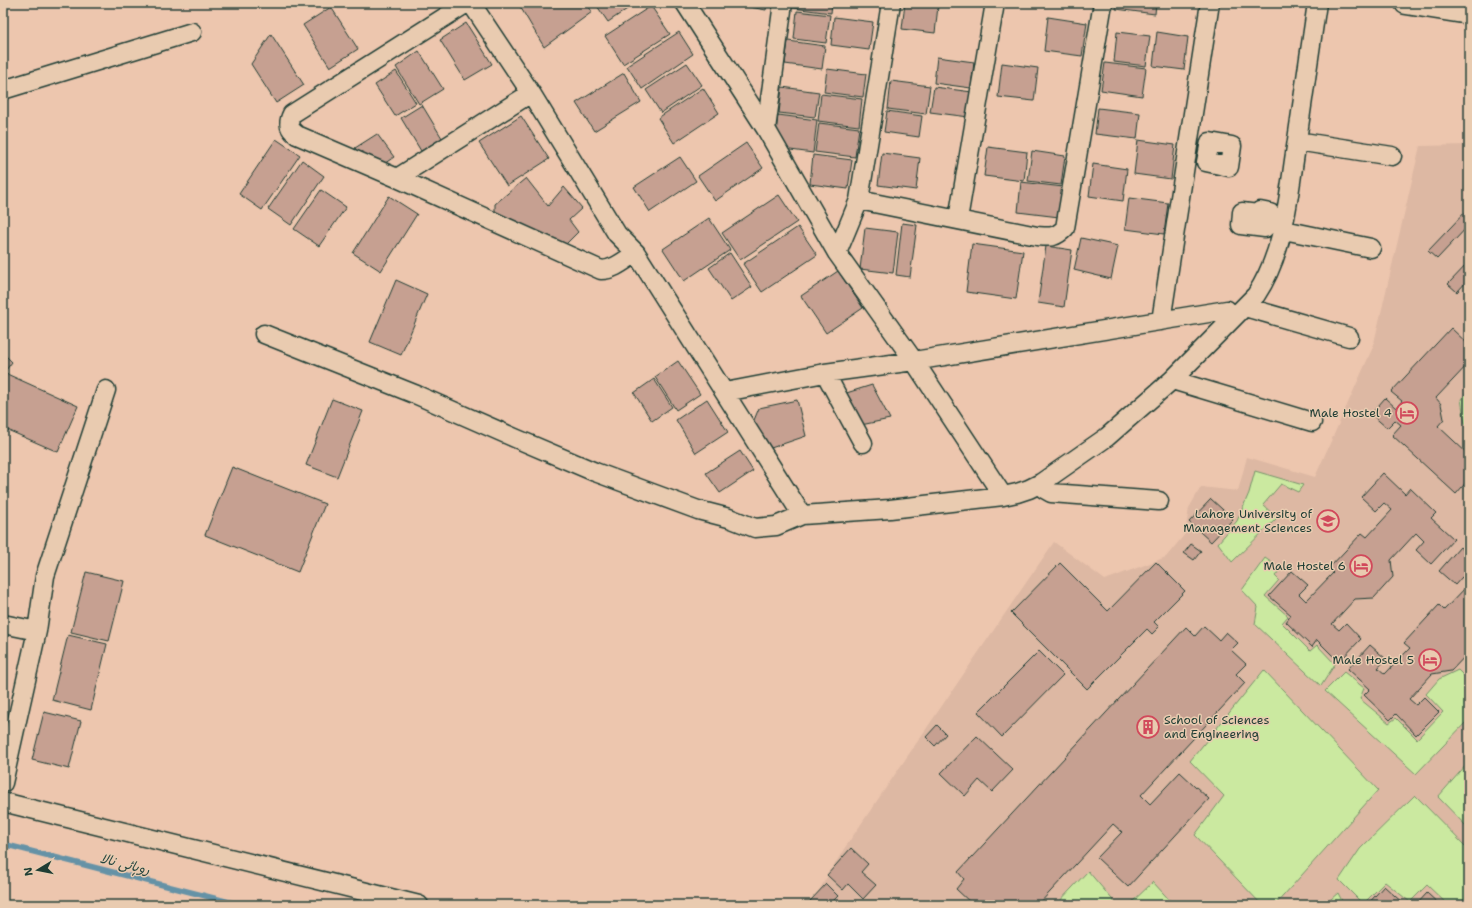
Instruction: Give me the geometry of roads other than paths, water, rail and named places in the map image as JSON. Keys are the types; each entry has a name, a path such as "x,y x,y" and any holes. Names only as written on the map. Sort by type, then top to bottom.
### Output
{"street":[{"path":"467,3 292,114 289,119 291,130 297,135 397,178 601,270 613,268 636,253"},
{"path":"472,3 531,93 617,234 636,253 802,515"},
{"path":"685,3 766,129 837,253 914,361 1003,496"},
{"path":"766,129 783,3"},
{"path":"837,253 858,200 891,3"},
{"path":"958,219 995,3"},
{"path":"858,200 1037,236 1052,237 1059,234 1066,228 1103,3"},
{"path":"1161,321 1210,3"},
{"path":"264,334 416,395 595,472 698,510 728,518 756,528 776,526 802,515 890,509 1003,496 1017,493 1041,483 1107,437 1172,380 1239,313 1256,295 1265,282 1271,270 1284,230 1317,3"},
{"path":"1419,4 1469,13"},
{"path":"3,90 192,32"},
{"path":"397,178 531,93"},
{"path":"1297,141 1392,156"},
{"path":"1284,230 1371,248"},
{"path":"724,392 825,373 914,361 1227,310 1349,337"},
{"path":"825,373 863,443"},
{"path":"1172,380 1312,422"},
{"path":"3,783 37,631 45,576 106,390"},
{"path":"1041,483 1044,489 1051,493 1159,501"},
{"path":"3,624 37,631"},
{"path":"3,802 419,905"}],"waterway":[{"name":"روہائی نالا","path":"3,844 241,905"}],"place":[{"name":"Male Hostel 4","path":"1407,413"},
{"name":"Lahore University of Management Sciences","path":"1328,521"},
{"name":"Male Hostel 6","path":"1361,566"},
{"name":"Male Hostel 5","path":"1430,660"},
{"name":"School of Sciences and Engineering","path":"1148,727"}]}
